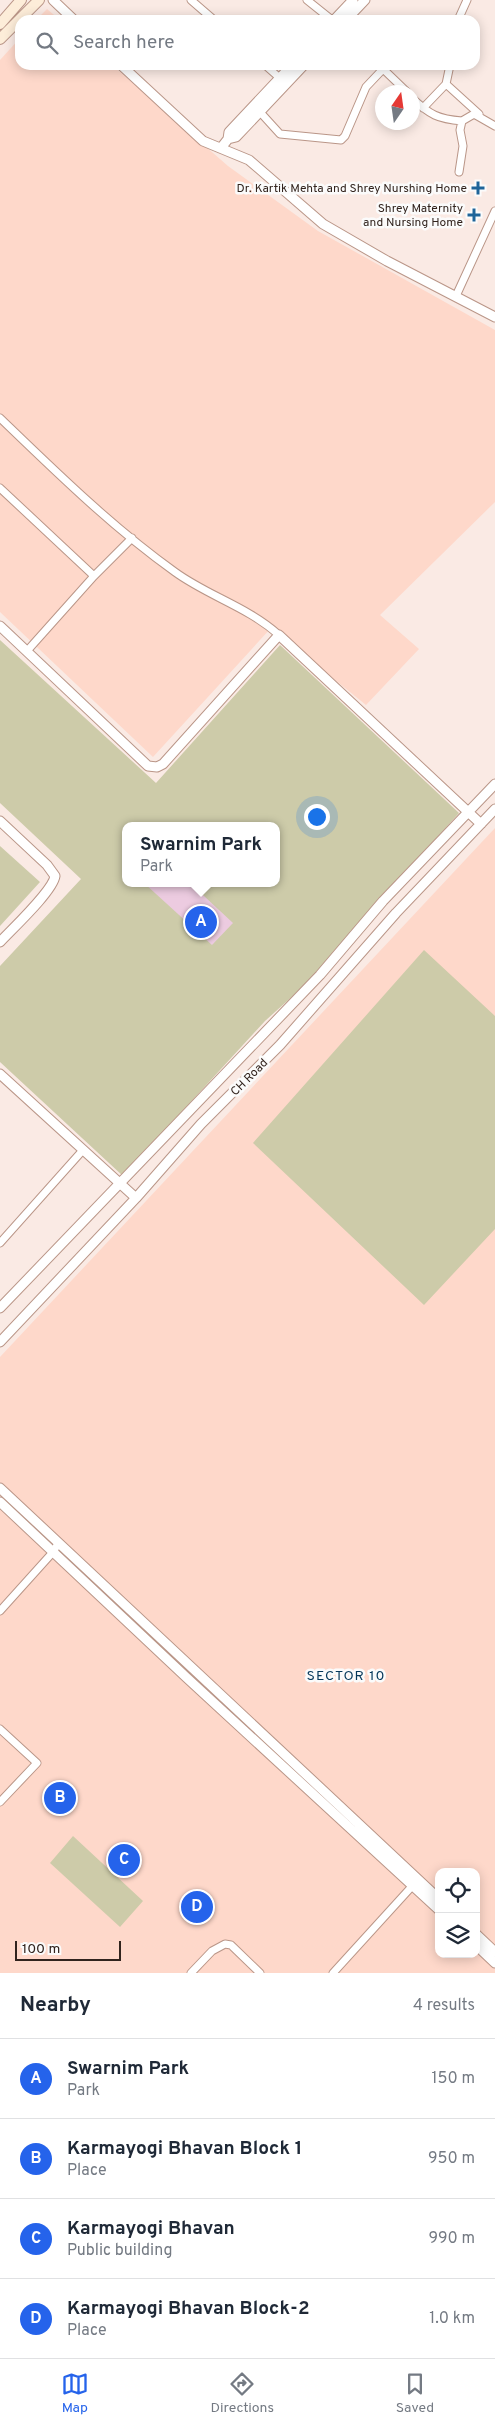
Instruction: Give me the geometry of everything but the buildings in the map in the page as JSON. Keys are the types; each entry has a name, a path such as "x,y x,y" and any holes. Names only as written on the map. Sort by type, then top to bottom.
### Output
{"main road":[{"path":"0,24 21,0"},
{"path":"24,15 39,0"},
{"path":"0,39 15,24"}],"street":[{"path":"54,0 69,15"},
{"path":"191,0 208,15"},
{"path":"307,0 326,15"},
{"path":"338,15 353,0"},
{"path":"351,15 365,0"},
{"path":"460,15 467,0"},
{"path":"126,70 203,141 249,160 323,224 387,261 495,317"},
{"path":"271,70 283,81"},
{"path":"228,139 236,137 260,112 289,70"},
{"path":"221,148 228,139 229,132 283,81 297,70"},
{"path":"260,112 280,134 341,140 346,136 366,86 379,70"},
{"path":"384,70 399,85"},
{"path":"423,108 446,84 449,70"},
{"path":"446,84 495,126"},
{"path":"420,105 438,118 462,121"},
{"path":"459,172 462,121 470,114 480,115"},
{"path":"456,296 495,212"},
{"path":"0,418 132,538 186,580 241,607 279,635 481,824"},
{"path":"0,488 94,576"},
{"path":"27,651 94,576 132,538"},
{"path":"0,626 148,766 157,767 163,764 279,635"},
{"name":"CH Road","path":"0,1308 320,975 383,901 495,784"},
{"name":"CH Road","path":"0,1342 136,1198 196,1129 280,1044 396,913 495,809"},
{"path":"0,821 48,865 55,876 54,882 47,891 0,942"},
{"path":"0,1074 136,1198"},
{"path":"0,1243 83,1150"},
{"path":"0,1488 56,1547 416,1883 435,1905"},
{"path":"0,1502 56,1547"},
{"path":"0,1611 56,1547"},
{"path":"0,1729 37,1763 0,1802"},
{"path":"416,1883 435,1896"},
{"path":"333,1973 416,1883"},
{"path":"480,1938 495,1952"},
{"path":"191,1973 212,1951 225,1944 231,1945 260,1973"},
{"path":"480,1949 495,1963"}],"shaded area":[{"path":"47,9 54,15 41,15"},
{"path":"15,44 15,70 118,70 228,166 318,231 495,330 495,502 380,615 419,649 366,705 271,628 153,757 0,612 0,60"},
{"path":"0,640 156,783 280,645 459,813 305,985 265,1021 123,1176 0,1062 0,966 81,879 0,803"},
{"name":"SECTOR 10","path":"495,828 495,1973 0,1973 0,1357"},
{"path":"0,846 40,882 0,926"},
{"path":"148,887 194,887 233,923 212,945"},
{"path":"424,950 495,1016 495,1229 424,1305 253,1143"},
{"path":"73,1836 143,1901 120,1927 50,1863"}],"place":[{"name":"Dr. Kartik Mehta and Shrey Nurshing Home","path":"478,188"},
{"name":"Shrey Maternity and Nursing Home","path":"474,215"},
{"name":"Swarnim Park","path":"201,922"},
{"name":"Karmayogi Bhavan Block 1","path":"60,1798"},
{"name":"Karmayogi Bhavan","path":"124,1860"},
{"name":"Karmayogi Bhavan Block-2","path":"197,1907"}],"district":[{"name":"SECTOR 10","path":"346,1675"}]}
